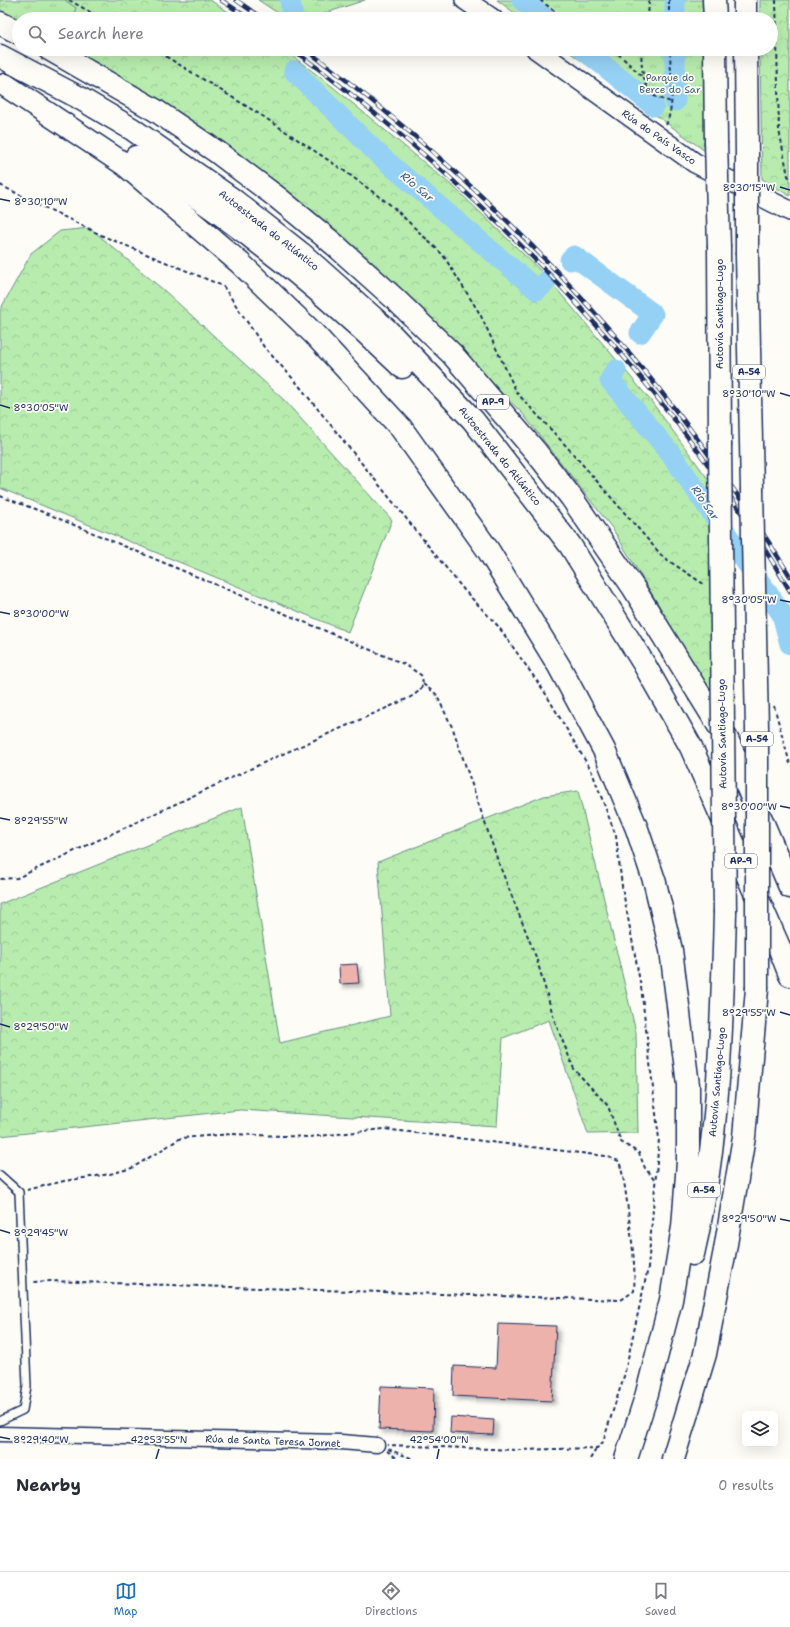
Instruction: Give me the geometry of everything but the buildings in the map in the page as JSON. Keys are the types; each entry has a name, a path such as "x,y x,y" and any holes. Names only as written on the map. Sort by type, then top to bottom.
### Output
{"highway":[{"path":"714,0 714,12"},
{"path":"745,0 745,12"},
{"path":"0,24 12,30"},
{"name":"Autoestrada do Atlántico","path":"0,56 78,96 132,129 232,199 303,255 387,330 473,420 570,545 644,664 691,747 790,975"},
{"name":"AP-9","path":"61,56 155,110 217,152 278,198 335,245 394,298 452,354 531,447 571,497 633,587 726,739 790,887"},
{"name":"Autovía Santiago-Lugo","path":"640,1459 672,1345 696,1240 714,1134 722,1017 725,913 719,247 715,56"},
{"name":"A-54","path":"674,1459 704,1354 725,1250 744,1137 757,989 757,728 747,255 746,56"},
{"path":"2,83 55,108 141,160 256,241 367,332 445,408 593,584"},
{"path":"2,83 124,164 229,253 314,334 401,428 488,550 559,666 604,750 637,829 655,883 671,950 688,1085 688,1162 683,1227 671,1300 646,1397 626,1459"}],"street":[{"path":"465,0 483,12"},
{"name":"Rúa do País Vasco","path":"546,56 695,163 790,211"},
{"name":"Rúa de Santa Teresa Jornet","path":"0,1434 341,1442 377,1446"}],"lane":[{"path":"0,1175 19,1192 27,1386 23,1410 0,1421"}],"path":[{"path":"69,0 90,12"},
{"path":"540,0 556,12"},
{"path":"648,12 649,0"},
{"path":"669,0 669,12"},
{"path":"776,0 776,12"},
{"path":"165,56 264,116 343,170 392,206 443,255 480,314 517,393 584,466 663,557 706,586"},
{"path":"620,56 644,79 653,96 671,102"},
{"path":"642,56 644,79"},
{"path":"658,136 670,116 670,56"},
{"path":"777,56 779,130 788,176 790,178"},
{"path":"0,185 103,236 194,276 223,286 264,346 296,382 464,590 498,626 544,691 592,772 616,836 622,886 640,987 654,1089 659,1139 648,1268 641,1304 624,1376 603,1442 590,1459"},
{"path":"0,496 70,523 404,664 421,675 423,684 420,691 409,698 276,757 17,878 0,879"},
{"path":"423,684 436,694 453,729 499,864 536,956 555,1022 574,1069 608,1106 621,1142 639,1153 645,1168 655,1181"},
{"path":"19,1192 64,1181 110,1174 132,1168 181,1138 231,1134 310,1137 384,1129 605,1156 619,1161 622,1171 631,1236 635,1280 634,1291 621,1300 58,1281 22,1283"},
{"path":"377,1446 517,1450 597,1448"},
{"path":"377,1446 413,1459"}],"green space":[{"path":"0,0 65,0 77,8 75,12 12,12 12,20 0,14"},
{"path":"65,0 210,0 228,12 75,12 76,8"},
{"path":"258,0 365,0 329,12 276,12"},
{"path":"497,0 703,0 703,12 513,12"},
{"path":"760,0 790,0 790,196 762,179 760,56 778,56 778,12 760,12"},
{"path":"81,56 292,56 333,87 456,189 545,275 651,401 711,483 712,706 666,617 612,528 522,413 339,234 230,146 182,114"},
{"name":"Parque do Berce do Sar","path":"575,56 704,56 705,151"},
{"path":"90,228 167,293 284,400 392,520 348,632 0,488 0,310 31,254 60,231"},
{"path":"578,791 636,1032 638,1133 588,1134 549,1020 503,1038 497,1126 240,1110 0,1136 0,904 242,807 280,1043 390,1016 378,862 544,796"}],"waterway":[{"name":"Río Sar","path":"290,0 292,12"},
{"path":"522,0 537,12"},
{"path":"675,0 675,12"},
{"path":"592,56 654,106"},
{"path":"675,56 675,101"},
{"name":"Río Sar","path":"294,71 379,155 537,290 546,282"},
{"name":"Río Sar","path":"570,260 574,256 653,314 640,333"},
{"name":"Río Sar","path":"616,370 610,380 671,454 782,614 790,644"}],"railway":[{"path":"221,0 239,12"},
{"path":"236,0 253,12"},
{"path":"301,56 365,105 436,165 504,228 568,294 630,364 687,437 741,512 790,591"},
{"path":"314,56 376,104 445,163 510,224 573,289 632,356 688,427 741,500 790,576"}]}
